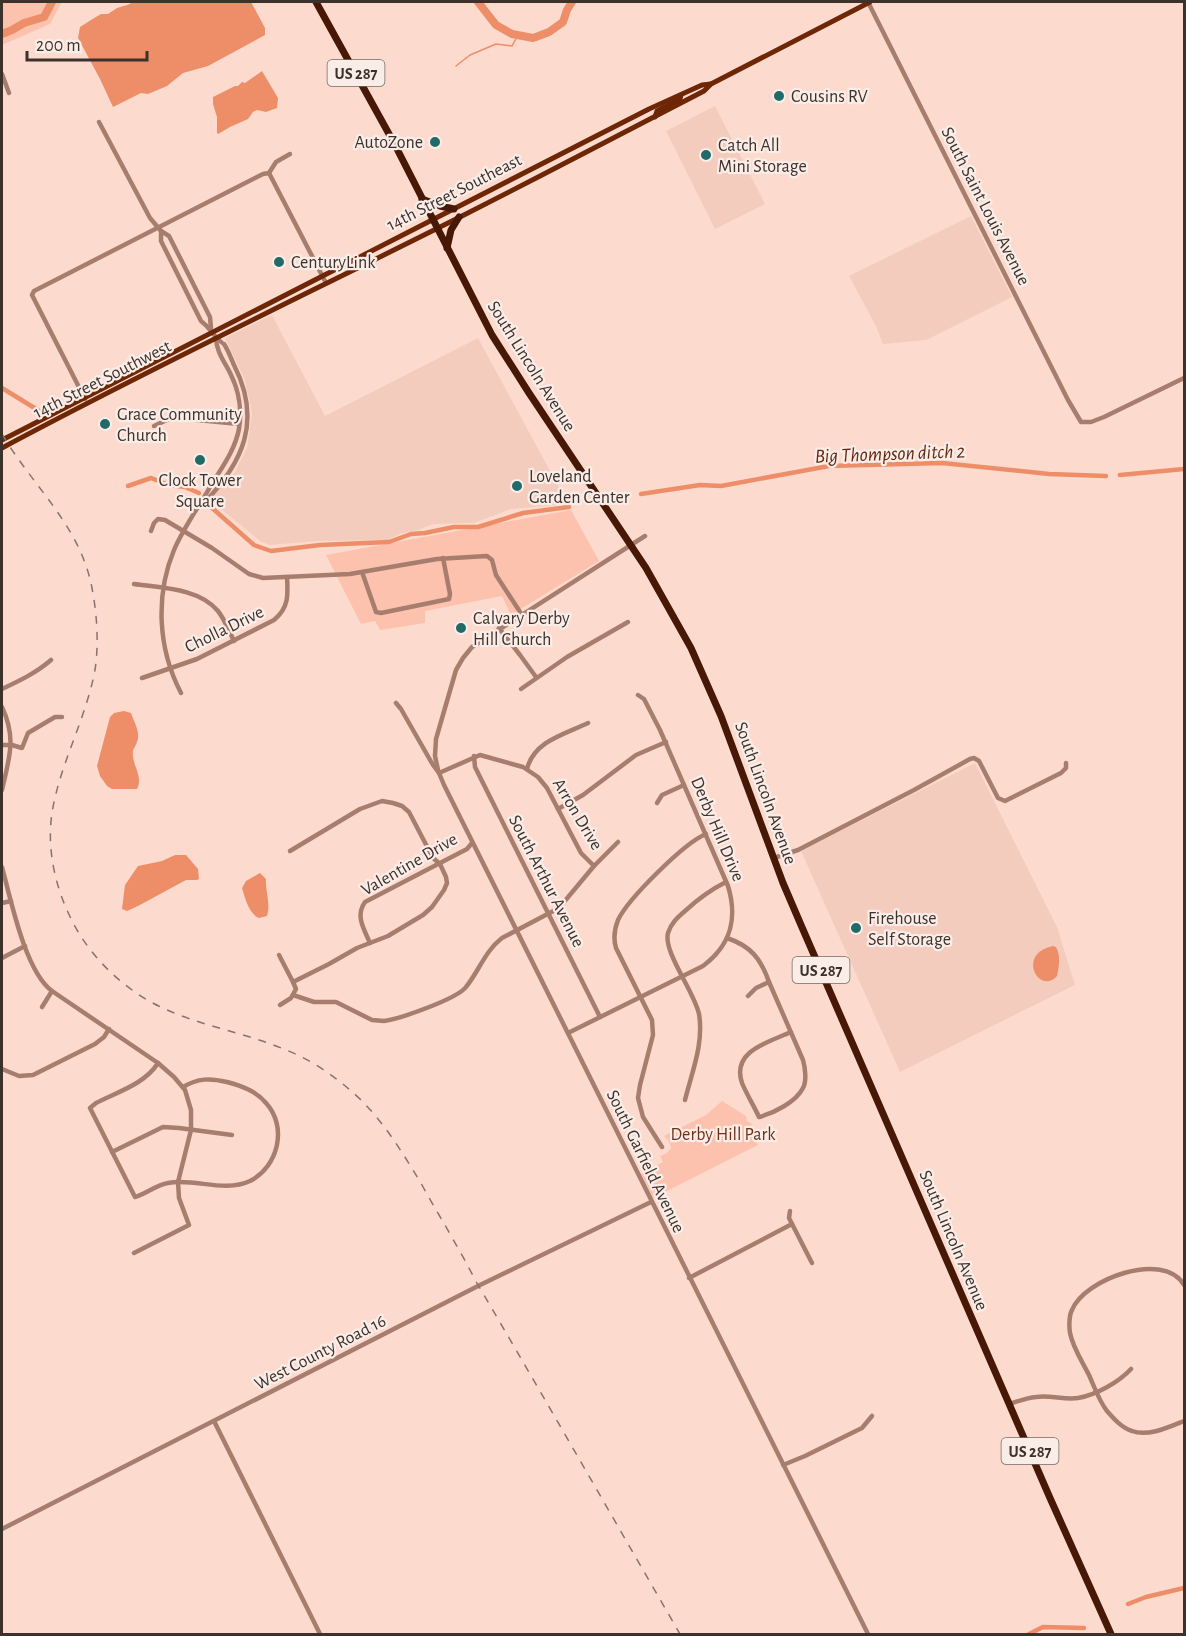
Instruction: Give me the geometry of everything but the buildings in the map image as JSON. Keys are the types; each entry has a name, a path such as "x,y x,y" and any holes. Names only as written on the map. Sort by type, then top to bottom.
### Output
{"highway":[{"name":"South Lincoln Avenue","path":"316,2 394,143 472,298 501,350 632,544 691,648 745,779 801,925 1111,1635"},
{"path":"422,199 454,209"},
{"path":"447,248 451,230 459,217"}],"main road":[{"name":"14th Street Southeast","path":"213,332 650,109 702,85 711,84 869,2"},
{"name":"14th Street Southeast","path":"213,332 326,283 437,228 704,92 711,84"},
{"path":"655,117 657,111 680,99 681,95"},
{"path":"606,142 611,136 640,121 650,109"},
{"name":"14th Street Southwest","path":"2,448 213,332"},
{"name":"14th Street Southwest","path":"2,440 86,401"}],"street":[{"name":"South Saint Louis Avenue","path":"869,2 1081,422 1091,422 1104,417 1185,378"},
{"path":"2,74 9,93"},
{"path":"99,122 150,218 169,236 210,317 216,347 236,389 239,402 239,424 234,447 174,551 164,589 163,633 170,668 181,693"},
{"path":"86,401 32,293 268,173 276,162 290,154"},
{"path":"268,173 326,283"},
{"path":"160,229 161,241 201,321 224,344 243,383 246,395 248,423 236,461 199,508"},
{"path":"153,426 171,418 239,424"},
{"path":"151,531 153,523 158,519 165,520 249,574 263,578 334,575 443,558 489,556 496,575 522,615"},
{"path":"474,756 439,773 435,756 436,739 456,670 463,658 472,647 499,628 645,536"},
{"path":"362,572 376,612 381,613 449,599 443,558"},
{"name":"Cholla Drive","path":"142,678 198,659 274,620 282,613 288,600 287,577"},
{"path":"134,584 188,592 206,601 220,614 234,641"},
{"path":"521,689 567,657 628,622"},
{"path":"499,628 536,677"},
{"path":"2,689 33,673 51,660"},
{"name":"Derby Hill Drive","path":"568,1033 710,961 728,938 732,923 733,911 726,882 666,742 644,699 638,695"},
{"name":"South Garfield Avenue","path":"396,703 439,773 868,1635"},
{"path":"2,707 8,722 12,745 2,790"},
{"path":"2,745 22,748 28,733 55,717 62,717"},
{"path":"527,769 532,754 541,746 588,723"},
{"path":"558,809 583,795 636,755 666,742"},
{"name":"Arron Drive","path":"474,756 487,756 527,769 535,774 545,784 580,853 594,866"},
{"name":"South Arthur Avenue","path":"474,756 474,767 600,1017"},
{"path":"774,858 798,850 970,759 974,758 979,761 998,798 1005,801 1061,773 1066,768 1066,763"},
{"path":"657,803 662,795 684,785"},
{"path":"290,851 360,809 382,801 402,806 409,812 433,858 440,864 447,883 432,908 423,915 388,936 357,948 294,982"},
{"path":"662,1147 643,1116 638,1098 654,1035 652,1020 616,948 614,936 618,919 648,882 694,840 706,834"},
{"path":"293,995 314,1002 336,1002 372,1020 389,1020 458,995 469,984 495,943 562,906 594,866 618,842"},
{"name":"Valentine Drive","path":"370,942 360,918 360,909 365,902 440,864 467,849 472,843"},
{"path":"2,867 24,946 43,983 158,1063 183,1087 191,1110 191,1130 177,1182 182,1209 189,1225 134,1253"},
{"path":"686,1100 698,1050 700,1034 698,1009 669,949 668,932 675,920 698,899 726,882"},
{"path":"2,903 11,901"},
{"path":"728,938 742,943 762,965 769,982 791,1032 804,1063 804,1088 788,1104 759,1117 742,1082 743,1061 756,1047 791,1032"},
{"path":"2,958 24,946"},
{"path":"279,955 296,989 288,1001 280,1005"},
{"path":"748,996 756,988 769,982"},
{"path":"42,1007 52,991"},
{"path":"2,1069 19,1076 33,1075 95,1044 104,1037 109,1029"},
{"path":"158,1063 145,1077 90,1107 135,1197 161,1185 177,1182 228,1186 245,1182 256,1177 269,1164 276,1150 278,1142 276,1122 270,1107 249,1089 209,1078 183,1087"},
{"path":"112,1152 163,1127 232,1135"},
{"name":"West County Road 16","path":"2,1529 469,1291 651,1202"},
{"path":"790,1211 789,1218 812,1263"},
{"path":"689,1278 792,1224"},
{"path":"1185,1285 1170,1272 1155,1269 1135,1270 1083,1293 1071,1311 1070,1331 1077,1353 1106,1410 1122,1427 1140,1433 1163,1429 1185,1420"},
{"path":"1009,1404 1037,1396 1076,1398 1088,1395 1113,1383 1131,1369"},
{"path":"783,1465 861,1428 872,1416"},
{"path":"214,1421 320,1635"}],"shaded area":[{"path":"134,2 251,2 265,28 265,35 208,66 183,73 167,86 148,94 141,93 113,107 78,38 80,27 101,14 108,14"},
{"path":"262,71 278,98 277,108 266,112 257,110 248,119 218,134 213,97 242,82 245,83"},
{"path":"715,106 765,204 715,229 666,131"},
{"path":"971,216 1012,297 926,340 883,344 849,276"},
{"path":"272,315 325,416 478,338 568,504 511,509 474,523 434,524 387,540 319,541 269,545 260,541 210,500 235,472 247,448 252,413 245,380 225,338"},
{"path":"124,711 131,713 138,731 138,739 133,750 139,776 137,789 112,789 100,776 97,766 110,717 114,713"},
{"path":"975,763 1057,927 1075,985 900,1072 801,851"},
{"path":"175,855 186,855 198,869 199,879 186,880 127,911 122,909 125,885 138,866 162,861"},
{"path":"260,873 266,879 268,906 267,916 259,918 250,909 242,888 246,881"},
{"path":"1053,946 1058,950 1059,957 1057,976 1050,981 1044,981 1034,972 1033,964 1035,957 1042,950"}],"green space":[{"path":"2,2 62,2 50,24 2,45"},
{"path":"571,510 599,561 511,615 502,596 425,611 425,623 380,630 375,621 361,624 326,555"},
{"name":"Derby Hill Park","path":"722,1101 746,1116 747,1121 752,1124 750,1128 758,1145 653,1198 641,1174 663,1162 660,1156 671,1148 664,1136 706,1115"}],"waterway":[{"path":"2,34 24,23 44,17 52,2"},
{"path":"478,2 496,25 512,34 533,38 549,32 563,22 572,2"},
{"path":"456,66 470,55 496,44 512,46 518,35"},
{"name":"Big Thompson ditch 2","path":"2,388 41,412"},
{"name":"Big Thompson ditch 2","path":"641,494 700,485 721,486 829,466 942,463 1049,474 1106,476"},
{"name":"Big Thompson ditch 2","path":"1120,475 1184,469"},
{"name":"Big Thompson ditch 2","path":"128,486 151,478 199,493"},
{"name":"Big Thompson ditch 2","path":"211,507 254,545 271,551 320,545 389,542 411,534 454,527 478,527 523,513 569,507"},
{"path":"1128,1604 1184,1588"},
{"path":"1029,1634 1043,1627 1084,1628"}],"railway":[{"path":"2,434 54,507 77,545 86,565 94,598 97,639 95,670 86,705 57,790 50,839 58,886 77,930 104,966 139,995 180,1015 296,1054 316,1065 353,1092 379,1120 422,1185 680,1634"}],"place":[{"name":"Cousins RV","path":"779,96"},
{"name":"AutoZone","path":"435,142"},
{"name":"Catch All Mini Storage","path":"706,155"},
{"name":"CenturyLink","path":"279,262"},
{"name":"Grace Community Church","path":"105,424"},
{"name":"Clock Tower Square","path":"200,460"},
{"name":"Loveland Garden Center","path":"517,486"},
{"name":"Calvary Derby Hill Church","path":"461,628"},
{"name":"Firehouse Self Storage","path":"856,928"}]}
